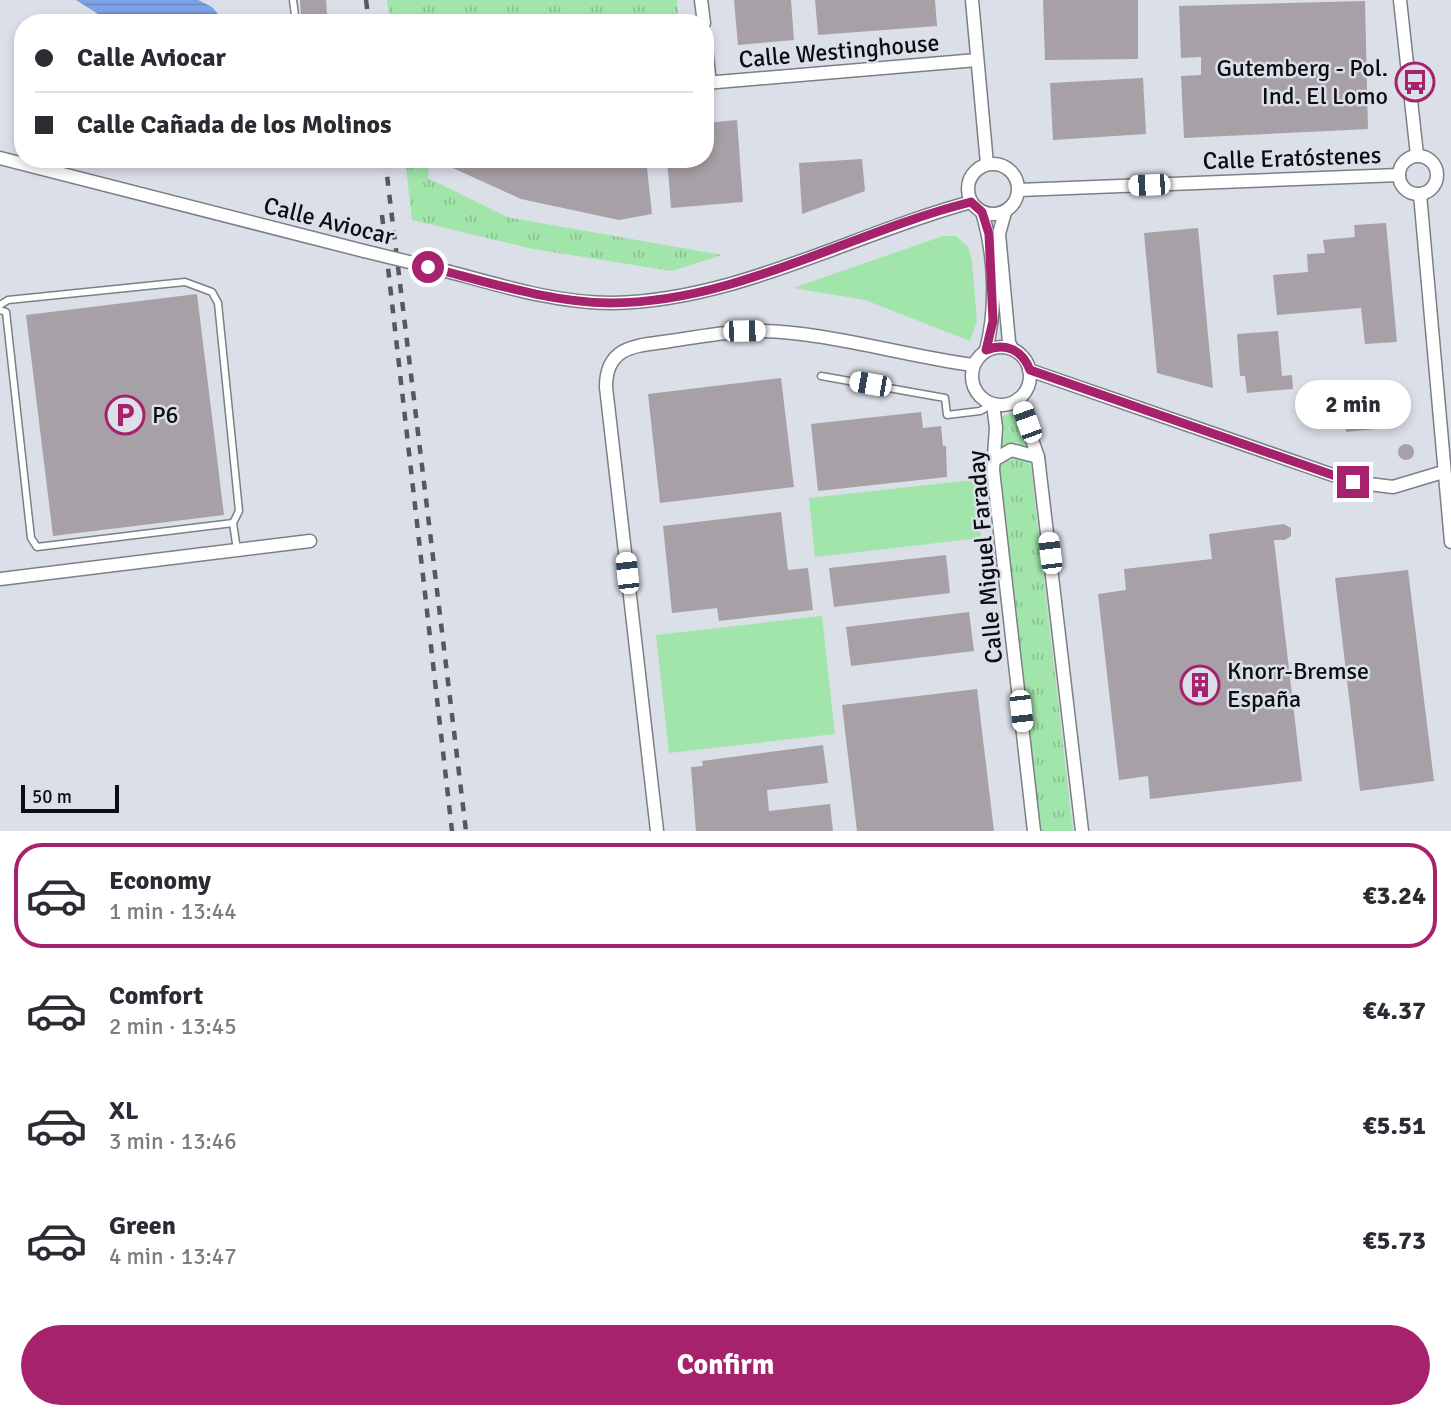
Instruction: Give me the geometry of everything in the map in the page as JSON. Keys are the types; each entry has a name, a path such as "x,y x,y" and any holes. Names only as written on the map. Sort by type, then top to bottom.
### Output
{"street":[{"path":"972,0 987,164"},
{"path":"1400,0 1417,155"},
{"name":"Calle Westinghouse","path":"714,82 977,60"},
{"path":"1417,155 1433,162 1444,173 1435,185 1420,194 1407,190 1399,175 1405,161 1417,155"},
{"path":"987,164 996,164 1010,170 1018,190 1016,201 1005,212 999,234 1009,342 1012,349 1026,361 1030,370 1028,386 1018,399 993,404 977,393 972,384 973,365 986,350 993,321 989,234 982,212 971,202 968,195 969,179 974,172 987,164"},
{"name":"Calle Aviocar","path":"39,168 537,294 583,301 656,299 720,287 971,202"},
{"name":"Calle Eratóstenes","path":"1018,190 1399,175"},
{"path":"1420,194 1451,542"},
{"path":"982,212 1005,212"},
{"path":"657,831 606,387 608,367 619,352 642,346 730,332 758,331 973,365"},
{"path":"986,350 1000,346 1012,349"},
{"path":"1030,370 1353,482 1393,487 1443,472"},
{"path":"1018,399 1038,457 1082,831"},
{"name":"Calle Miguel Faraday","path":"993,404 996,428 993,460 1034,831"},
{"path":"993,460 1011,450 1038,457"},
{"path":"0,579 310,541"}],"lane":[{"path":"233,523 37,547 31,538 6,312 0,308 8,300 186,282 212,292 218,303 239,511 233,523 237,550"},
{"path":"821,376 945,398 947,415 980,411 993,404"}],"green space":[{"path":"387,0 677,0 678,14 389,14"},
{"path":"406,168 429,168 428,178 507,217 722,255 672,271 533,249 412,220"},
{"path":"943,236 956,236 968,247 972,261 977,321 970,341 865,300 793,288"},
{"path":"1015,413 1027,445 1007,445 999,449 1002,416"},
{"path":"1020,457 1028,460 1031,467 1073,831 1040,831 999,472 1001,462"},
{"path":"974,480 981,538 815,557 809,498"},
{"path":"822,616 835,734 669,753 656,635"}],"water":[{"path":"76,0 198,0 212,7 218,14 98,14"}],"building":[{"path":"300,0 326,0 327,14 301,14"},
{"path":"734,0 791,0 794,40 738,45"},
{"path":"815,0 935,0 937,26 818,35"},
{"path":"1043,0 1138,0 1138,59 1045,60"},
{"path":"1365,1 1368,129 1184,138 1181,76 1201,75 1201,57 1181,58 1179,6"},
{"path":"1143,78 1146,134 1053,140 1050,83"},
{"path":"737,120 743,202 671,208 668,168 714,168 714,122"},
{"path":"862,159 865,191 802,214 799,163"},
{"path":"453,168 647,168 652,214 619,220 521,199"},
{"path":"1386,223 1397,342 1365,344 1361,308 1277,315 1273,275 1308,272 1307,254 1325,253 1323,240 1355,237 1354,225"},
{"path":"1198,228 1213,388 1157,373 1144,233"},
{"name":"P6","path":"197,294 224,515 53,536 26,315"},
{"path":"1278,331 1282,376 1292,375 1293,389 1247,393 1245,376 1240,376 1237,334"},
{"path":"781,378 794,487 660,503 648,394"},
{"path":"1393,395 1396,427 1346,432 1343,400"},
{"path":"921,412 923,428 941,426 943,446 946,446 947,477 818,491 811,424"},
{"path":"1406,444 1412,446 1412,458 1406,460 1400,458 1398,452 1400,446"},
{"path":"781,512 788,570 808,568 813,610 719,621 717,608 672,613 663,526"},
{"name":"Knorr-Bremse España","path":"1284,524 1291,528 1291,536 1285,540 1274,540 1302,781 1150,799 1148,776 1119,780 1098,594 1126,590 1124,569 1212,559 1209,534"},
{"path":"946,555 950,593 834,607 829,568"},
{"path":"1408,570 1434,781 1360,791 1335,578"},
{"path":"969,612 974,651 851,666 846,627"},
{"path":"977,689 994,831 857,831 842,705"},
{"path":"823,745 828,783 767,790 769,811 830,804 833,831 696,831 691,767 703,766 702,761"}],"railway":[{"path":"366,0 368,14"},
{"path":"386,168 466,831"},
{"path":"382,215 452,831"}],"place":[{"name":"Gutemberg - Pol. Ind. El Lomo","path":"1415,82"},
{"name":"P6","path":"125,415"},
{"name":"Knorr-Bremse España","path":"1200,685"}],"route":[{"path":"428,267 537,294 583,301 610,303 656,299 720,287 971,202 982,212 989,234 993,321 986,350 1004,346 1019,353 1030,370 1353,482"}]}
